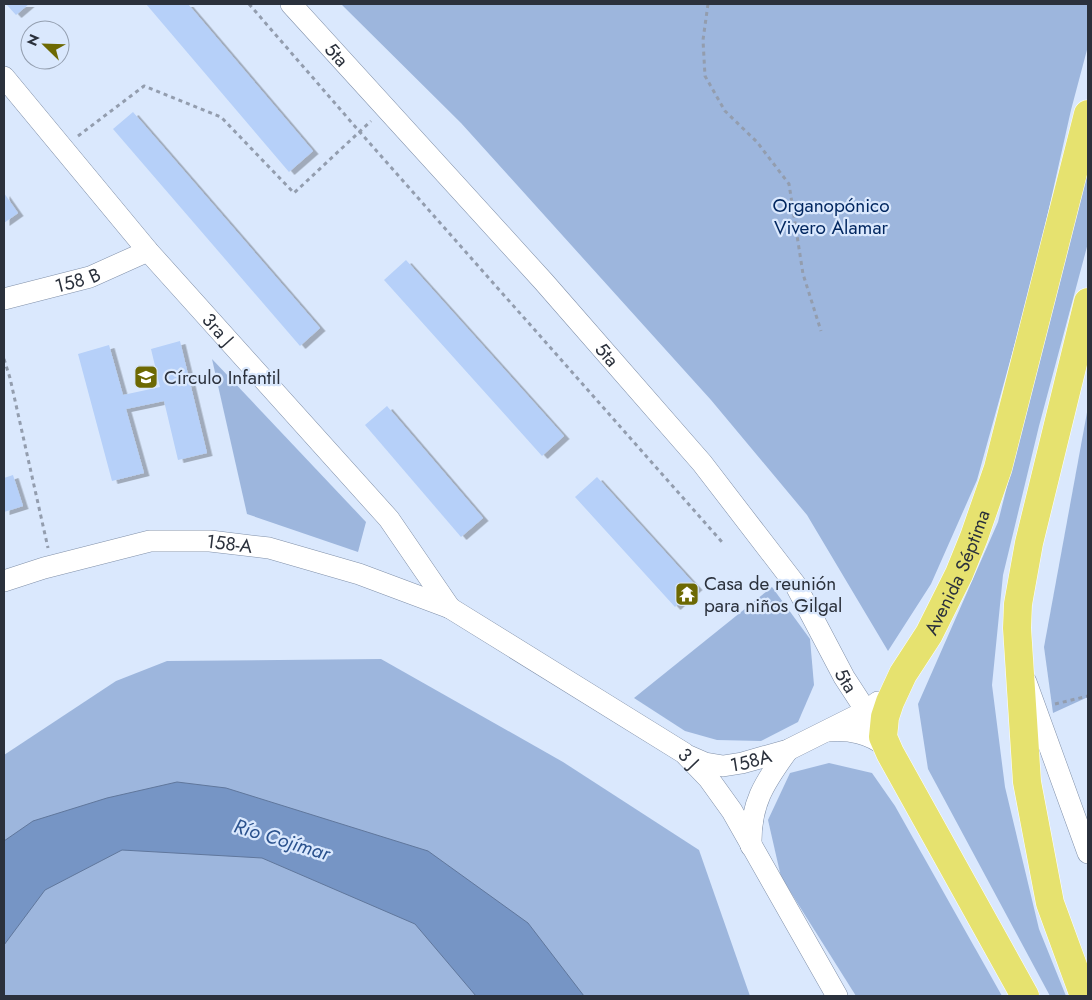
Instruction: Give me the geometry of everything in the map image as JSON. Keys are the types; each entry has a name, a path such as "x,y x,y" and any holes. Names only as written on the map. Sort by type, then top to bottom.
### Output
{"main road":[{"name":"Avenida Séptima","path":"885,742 885,717 903,674 929,634 959,574 998,468 1088,114"},
{"path":"1084,996 1050,903 1027,782 1017,628 1018,604 1029,543 1088,302"},
{"path":"885,742 1025,996"}],"street":[{"name":"5ta","path":"291,4 544,282 702,463 795,584 844,676 885,742"},
{"name":"3ra J","path":"4,76 148,251 389,519 450,608"},
{"name":"158 B","path":"4,299 90,277 148,251"},
{"name":"158-A","path":"4,581 52,566 150,541 210,541 269,548 359,574 450,608"},
{"name":"3 J","path":"450,608 684,753 709,779 732,811 837,996"},
{"path":"1019,661 1088,853"},
{"path":"824,731 866,711 880,701 903,674"},
{"name":"158A","path":"684,753 706,763 723,766 788,750 824,731 836,717 842,704 845,690 844,676"},
{"name":"158A","path":"824,731 848,730 885,742"},
{"name":"158A","path":"752,846 751,827 754,812 762,791 788,750"}],"path":[{"path":"249,4 722,542"},
{"path":"708,4 703,40 705,76 725,111 757,142 789,184 803,274 821,330"},
{"path":"62,148 144,86 221,117 294,193 386,107"},
{"path":"4,359 10,378 52,566"},
{"path":"1054,705 1088,696"}],"green space":[{"name":"Organopónico Vivero Alamar","path":"341,4 1088,4 1088,46 1071,110 1035,271 977,480 931,584 888,651 807,515 711,400 461,123"},
{"path":"1088,167 1088,243 1039,426 1003,575 992,685 1005,787 1039,929 1066,996 1050,996 928,769 918,704 998,522"},
{"path":"212,359 366,522 358,552 247,514"},
{"path":"1088,407 1088,697 1053,713 1044,647"},
{"path":"772,587 810,639 814,685 798,722 761,741 717,740 685,731 634,698"},
{"path":"381,659 563,762 699,850 750,996 4,996 4,755 116,681 167,661"},
{"path":"829,763 872,773 895,806 1002,996 856,996 781,877 768,820 790,773"}],"water":[{"name":"Río Cojímar","path":"177,782 226,788 428,851 528,923 584,996 476,996 415,924 262,858 122,850 45,890 4,945 4,841 33,821 107,798"}],"building":[{"path":"6,4 29,4 16,15"},
{"path":"146,4 188,4 313,151 289,172"},
{"path":"133,112 320,328 300,346 113,129"},
{"path":"4,193 18,213 4,223"},
{"path":"406,260 564,436 542,456 384,280"},
{"path":"180,341 207,453 178,460 164,401 126,409 144,473 112,481 78,354 109,345 123,395 160,387 151,349"},
{"path":"387,406 483,518 461,537 365,425"},
{"path":"13,475 23,506 4,512 4,478"},
{"path":"597,477 697,587 675,607 575,497"}],"place":[{"name":"Círculo Infantil","path":"146,377"},
{"name":"Casa de reunión para niños Gilgal","path":"687,594"}]}
